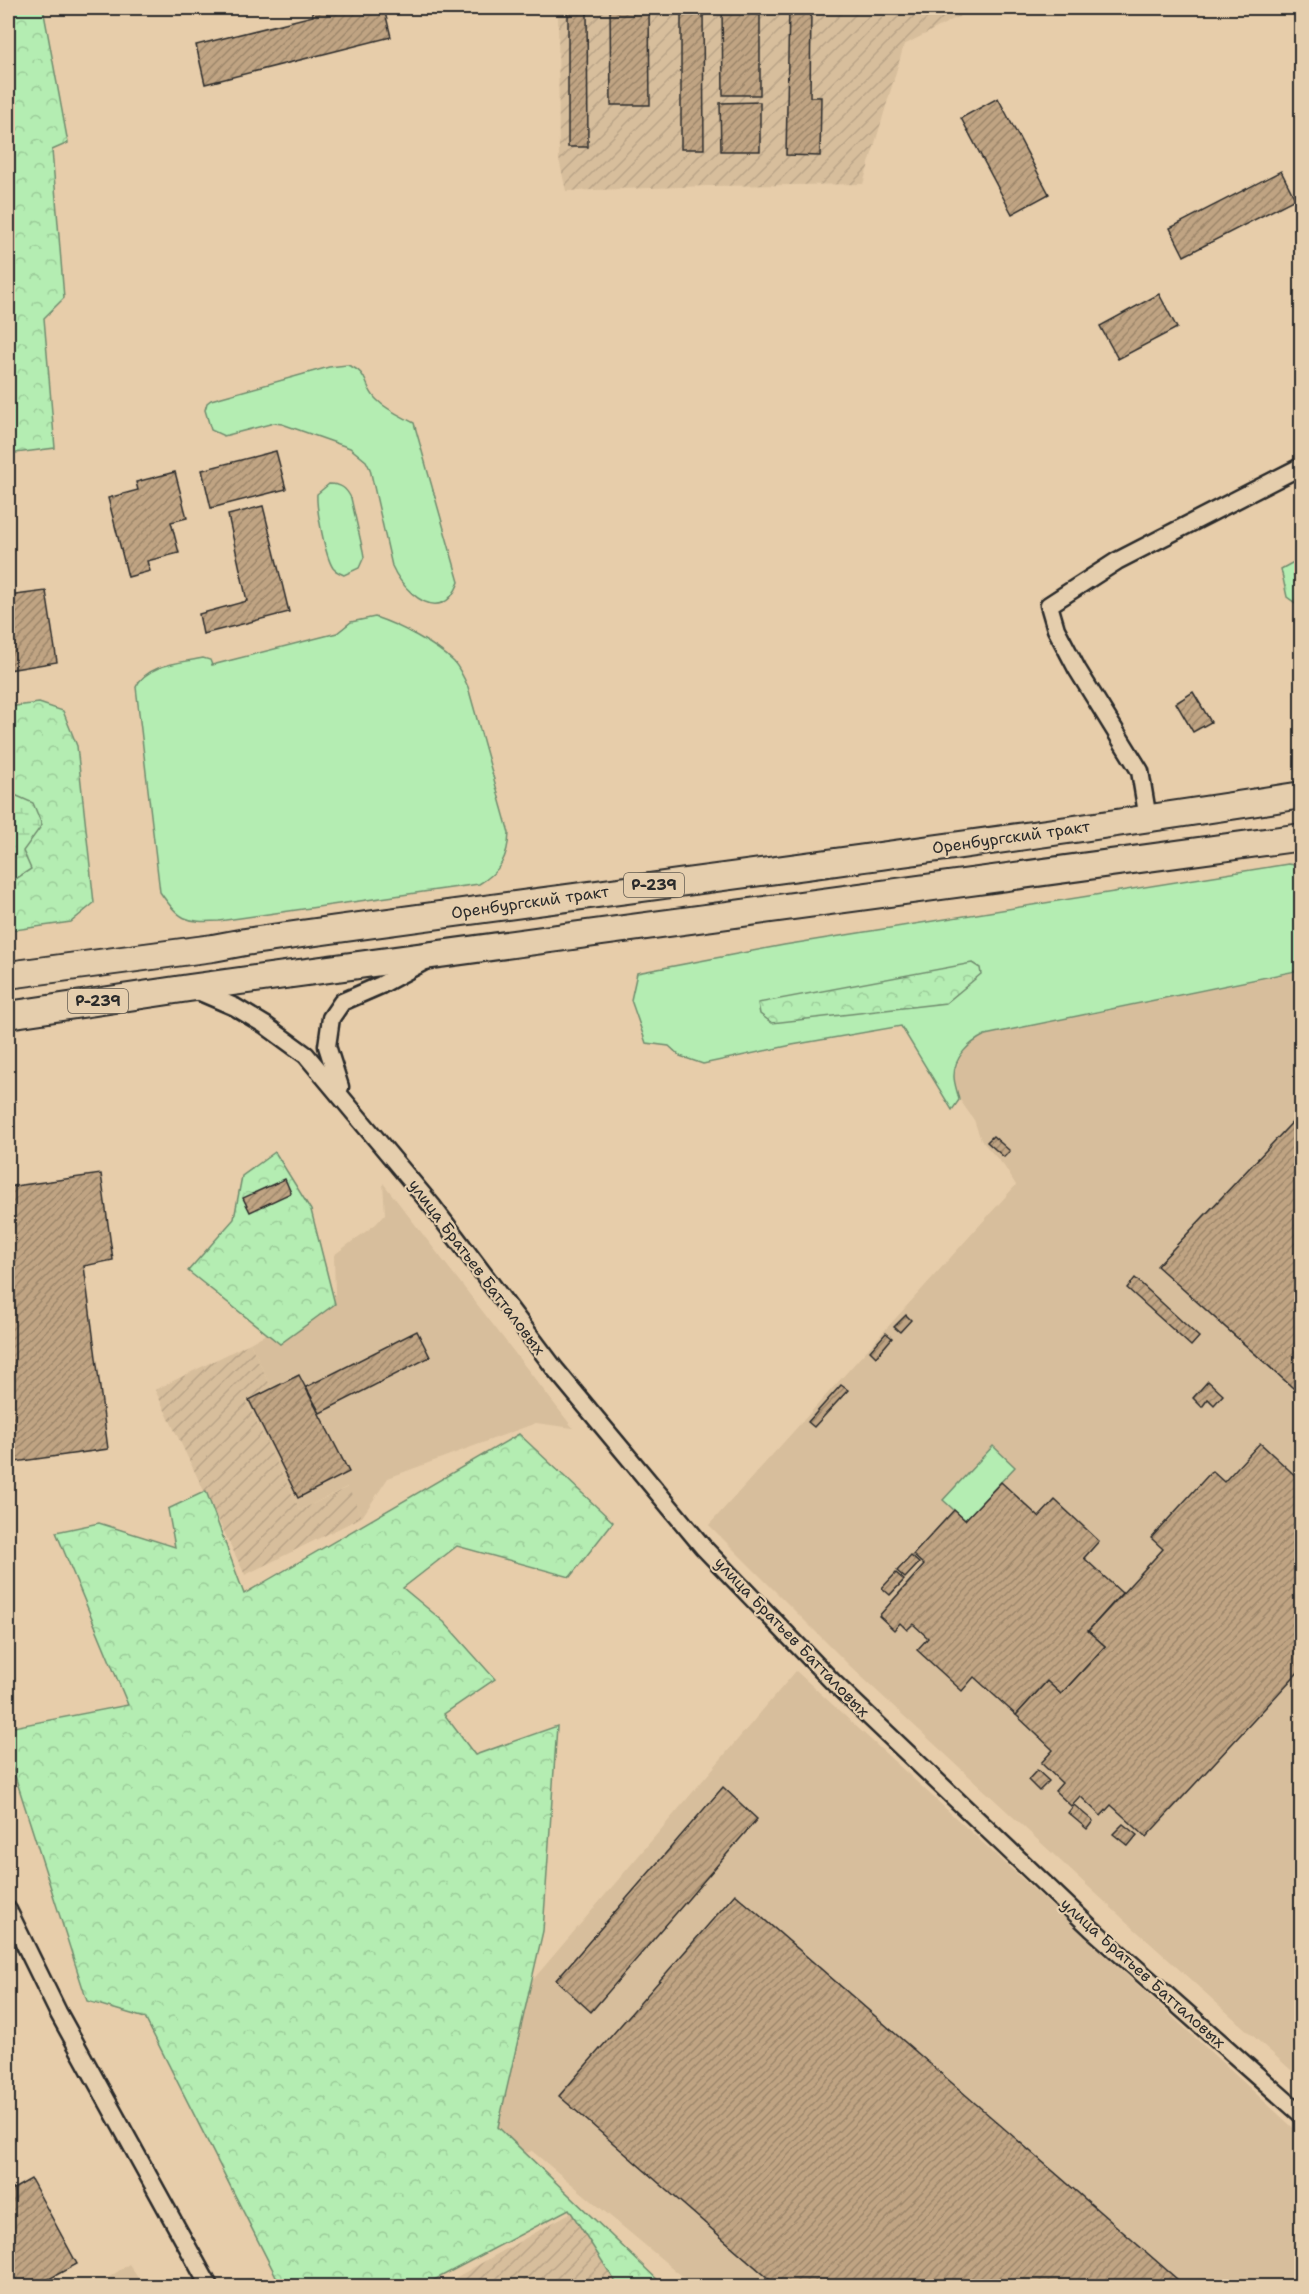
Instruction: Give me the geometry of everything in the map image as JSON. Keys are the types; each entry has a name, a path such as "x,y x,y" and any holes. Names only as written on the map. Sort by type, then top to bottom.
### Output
{"main road":[{"name":"Оренбургский тракт","path":"8,975 542,900 1148,819 1302,795"},
{"name":"Р-239","path":"8,1015 436,954 1302,837"}],"street":[{"path":"1148,819 1140,771 1077,669 1056,629 1050,605 1117,561 1302,466"},
{"name":"улица Братьев Батталовых","path":"345,1099 327,1046 331,1018 342,1002 381,985 436,954"},
{"name":"улица Братьев Батталовых","path":"189,988 235,1007 265,1024 306,1055 433,1207 555,1369 704,1547 833,1682 1084,1921 1302,2115"},
{"path":"8,1910 58,2012 209,2286"}],"shaded area":[{"path":"558,8 975,8 904,45 863,184 566,191 559,159"},
{"path":"1301,971 1301,2079 1131,1926 851,1667 709,1525 1016,1185 1004,1166 981,1140 974,1120 960,1100 954,1076 961,1054 973,1041 985,1035"},
{"path":"383,1183 573,1428 536,1423 388,1478 362,1517 347,1487 300,1510 246,1399 271,1387 250,1343 335,1295 334,1255 376,1224 385,1214"},
{"path":"250,1343 271,1387 246,1400 300,1510 348,1487 362,1517 245,1575 155,1390"},
{"path":"796,1671 1301,2135 1301,2286 694,2286 532,2151 508,2158 439,2090"},
{"path":"577,2209 623,2286 441,2286"},
{"path":"129,2264 143,2286 96,2286"}],"green space":[{"path":"8,8 43,8 68,143 52,150 64,298 44,318 55,448 8,454"},
{"path":"347,365 363,376 373,395 381,404 414,423 459,582 451,597 445,602 434,604 419,599 405,587 395,572 370,469 366,461 350,448 282,424 274,423 224,436 211,430 205,410 207,403 211,400 329,367"},
{"path":"329,484 343,487 351,498 364,557 359,568 344,575 334,569 330,562 320,520 317,494"},
{"path":"1301,558 1301,607 1287,597 1281,569"},
{"path":"375,617 406,630 437,648 454,662 462,674 468,687 509,833 502,863 479,884 219,921 184,918 173,909 160,892 136,687 141,679 156,669 175,663 203,658 210,660 212,665 337,633 351,622"},
{"path":"39,703 63,711 77,746 94,903 71,922 8,931 8,707"},
{"path":"8,792 33,803 42,825 23,851 31,869 8,884"},
{"path":"1288,864 1301,866 1301,970 985,1035 963,1051 957,1063 954,1079 959,1100 952,1110 901,1026 792,1045 703,1064 680,1056 669,1046 646,1043 631,1000 637,973 784,945"},
{"path":"972,963 980,968 981,974 946,1003 772,1023 760,1014 758,1003"},
{"path":"275,1152 311,1210 335,1304 280,1344 188,1271 234,1219 242,1176"},
{"path":"519,1434 613,1522 570,1577 457,1546 403,1588 444,1622 495,1679 444,1714 475,1755 557,1726 543,1931 498,2127 664,2286 618,2286 569,2209 423,2286 281,2286 145,2018 87,2001 8,1754 8,1728 128,1705 56,1532 99,1523 175,1547 168,1509 206,1491 244,1594"},
{"path":"993,1446 1015,1467 965,1520 943,1500"}],"building":[{"path":"311,8 384,8 391,37 205,84 196,45 313,16"},
{"path":"568,8 587,8 588,147 568,147"},
{"path":"610,8 649,8 650,105 611,105"},
{"path":"681,8 703,8 704,149 681,149"},
{"path":"722,8 760,8 760,95 723,95"},
{"path":"789,8 811,8 810,97 821,97 820,156 786,155"},
{"path":"998,98 1049,194 1012,214 961,118"},
{"path":"760,102 760,151 721,151 720,103"},
{"path":"1281,171 1295,199 1184,256 1170,228"},
{"path":"1159,294 1177,328 1118,359 1100,326"},
{"path":"276,451 286,489 211,508 202,470"},
{"path":"175,472 187,518 171,522 179,553 147,561 150,571 128,577 108,498 138,490 136,482"},
{"path":"263,506 289,612 203,634 199,614 247,601 228,515"},
{"path":"46,591 57,662 8,670 8,596"},
{"path":"1193,692 1211,722 1193,732 1176,703"},
{"path":"1302,1112 1302,1396 1157,1266"},
{"path":"993,1136 1010,1151 1004,1157 987,1142"},
{"path":"101,1174 113,1260 84,1266 108,1449 8,1463 8,1187"},
{"path":"285,1179 291,1193 250,1212 243,1198"},
{"path":"1135,1278 1199,1337 1191,1346 1127,1288"},
{"path":"906,1315 911,1320 900,1332 894,1327"},
{"path":"417,1331 430,1357 320,1413 306,1387"},
{"path":"886,1333 892,1338 876,1357 870,1351"},
{"path":"299,1375 349,1472 298,1498 249,1400"},
{"path":"1208,1381 1223,1395 1214,1405 1208,1399 1202,1407 1193,1398"},
{"path":"841,1385 848,1390 814,1427 808,1422"},
{"path":"1260,1443 1302,1482 1302,1668 1146,1837 1111,1805 1101,1816 1080,1796 1071,1806 1055,1791 1062,1783 1041,1763 1053,1750 1016,1715 1047,1681 1061,1694 1105,1646 1088,1631 1163,1549 1151,1538 1212,1471 1224,1482"},
{"path":"1001,1482 1039,1517 1055,1500 1099,1541 1084,1558 1122,1593 1088,1631 1105,1646 1061,1694 1047,1681 1016,1715 974,1677 962,1691 917,1650 928,1638 913,1624 907,1630 900,1623 894,1630 879,1616 924,1565 913,1555 954,1510 965,1520"},
{"path":"911,1556 919,1563 905,1578 897,1571"},
{"path":"896,1573 904,1580 890,1595 882,1588"},
{"path":"1037,1770 1049,1781 1039,1791 1028,1780"},
{"path":"723,1787 757,1819 591,2012 556,1980"},
{"path":"1074,1805 1093,1821 1087,1829 1068,1813"},
{"path":"1123,1824 1137,1835 1128,1846 1113,1834"},
{"path":"735,1894 1185,2286 777,2286 559,2096"},
{"path":"31,2179 77,2264 36,2286 8,2286 8,2192"}]}
